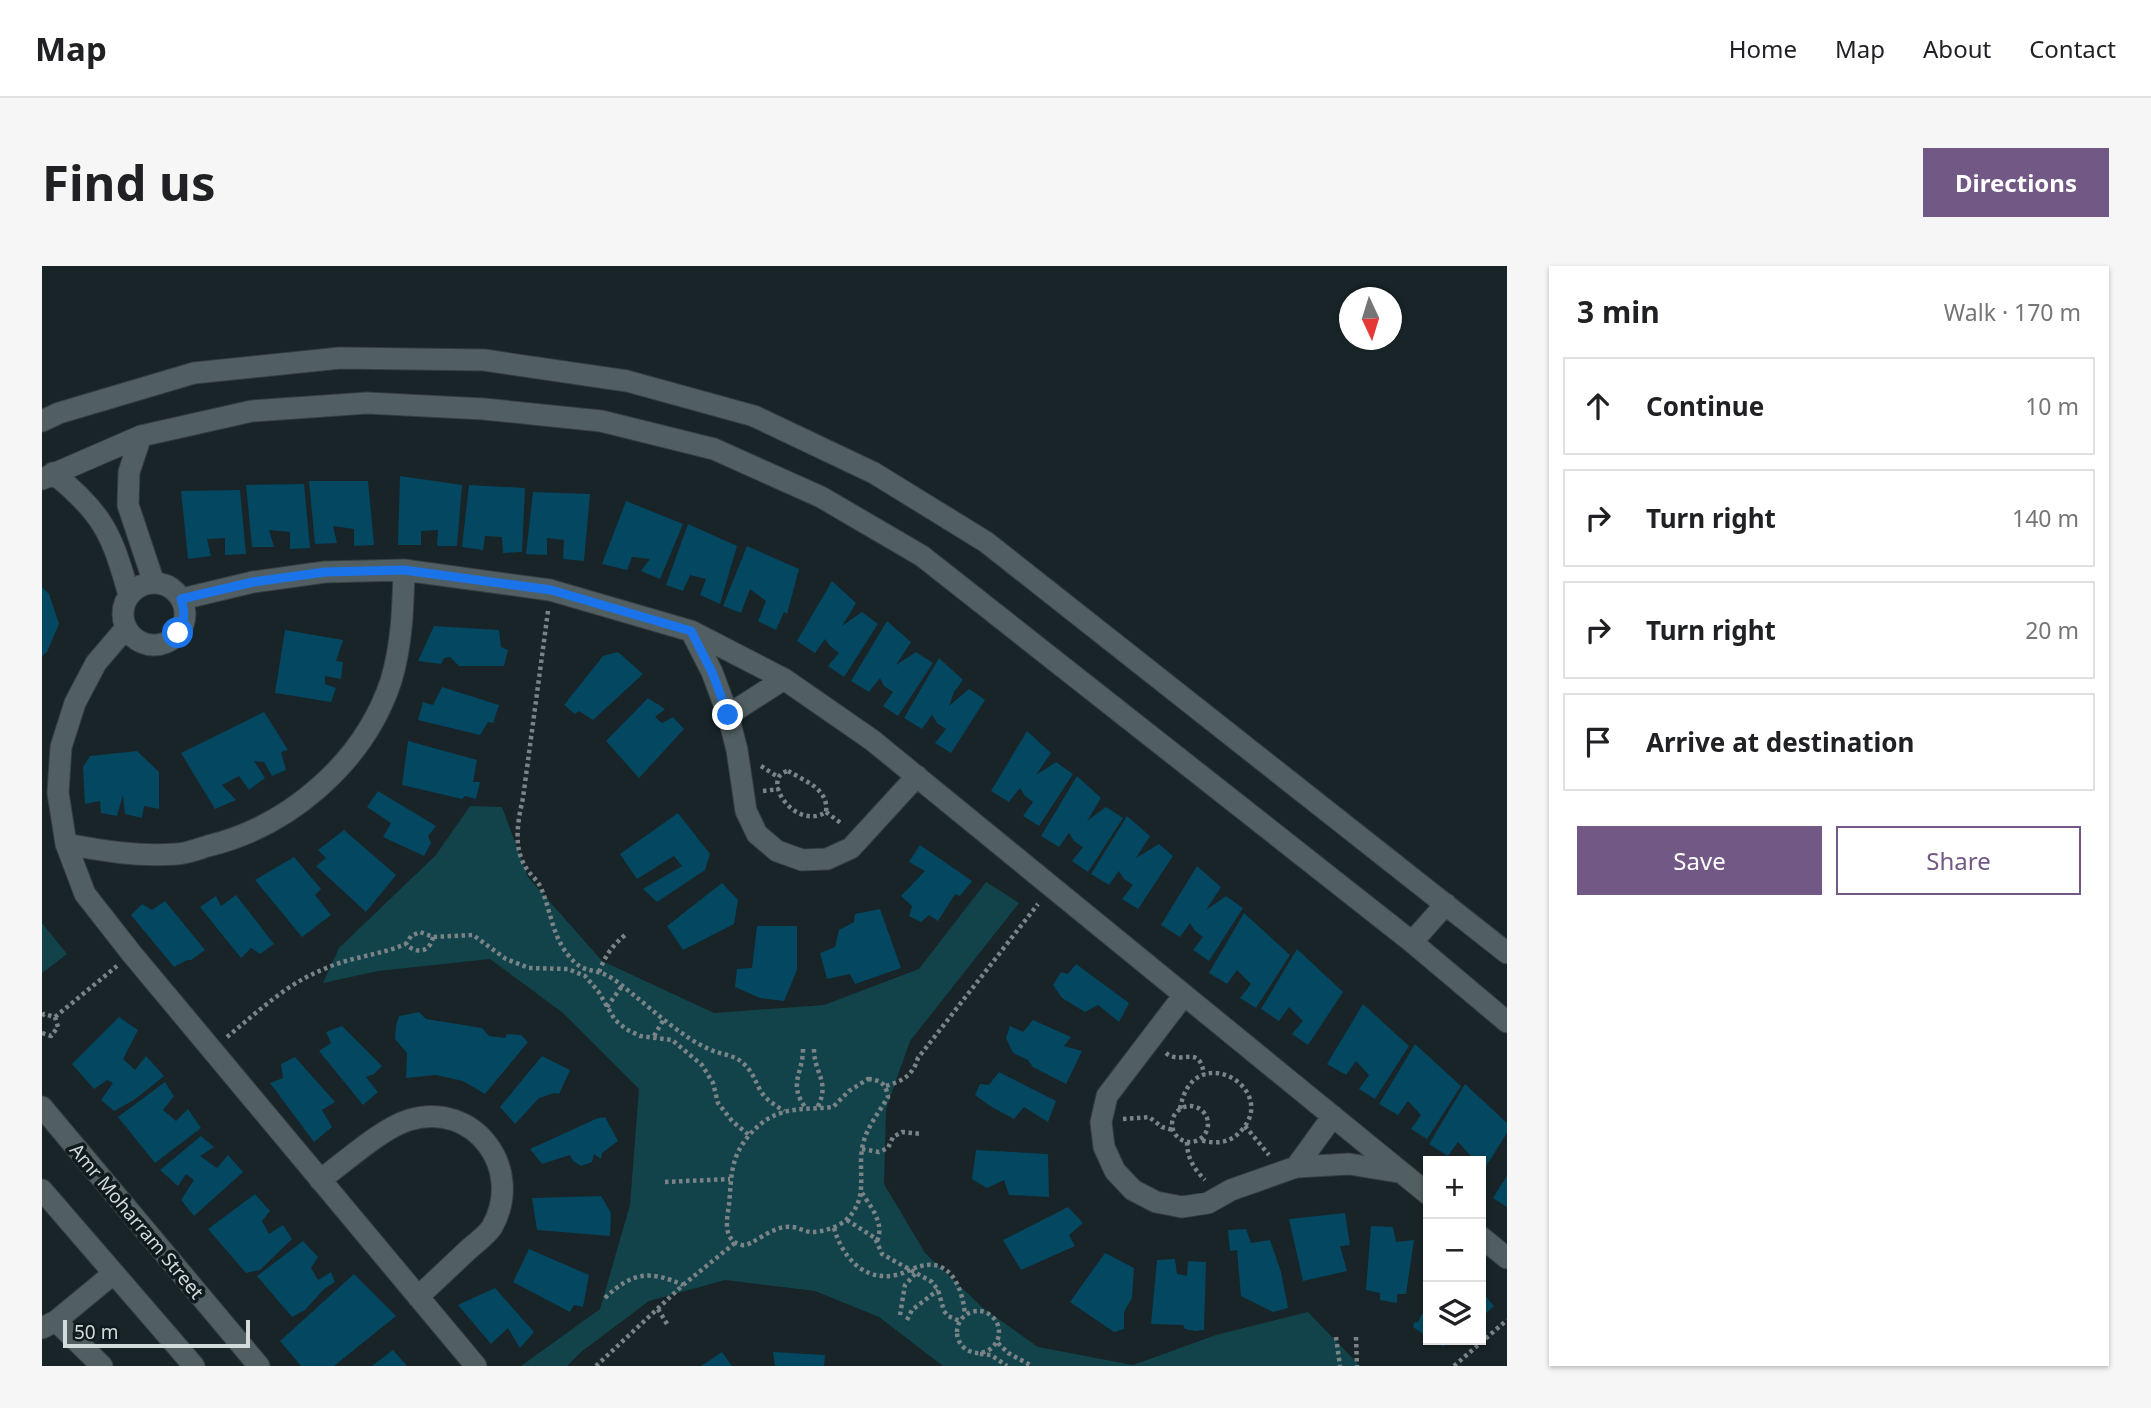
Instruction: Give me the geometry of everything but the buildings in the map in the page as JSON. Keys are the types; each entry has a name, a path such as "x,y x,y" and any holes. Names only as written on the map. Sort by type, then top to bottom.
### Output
{"street":[{"path":"42,421 59,413 194,373 340,358 484,360 627,381 754,416 874,473 986,542 1507,953"},
{"path":"48,476 141,436 252,411 367,404 484,409 601,421 714,449 821,497 922,556 1412,942 1507,1022"},
{"path":"141,436 129,472 128,505 154,583"},
{"path":"48,476 81,495 101,521 116,549 129,595"},
{"path":"181,599 253,582 325,572 404,570 551,590 691,631 784,679 872,740 1423,1190"},
{"path":"66,844 122,855 179,854 235,840 286,814 321,786 366,733 390,682 403,627 404,570"},
{"path":"154,583 174,590 185,611 184,623 178,633 169,641 157,645 134,638 126,628 123,617 124,605 129,595 145,584 154,583"},
{"path":"126,628 96,663 75,703 61,747 58,793 66,844 85,894 476,1366"},
{"path":"691,631 712,672 728,715 737,750 746,811 757,834 777,851 802,860 827,859 851,848 917,776"},
{"path":"728,715 784,679"},
{"path":"1412,942 1446,904"},
{"path":"1184,995 1107,1096 1101,1122 1104,1147 1115,1171 1133,1190 1156,1202 1182,1207 1209,1203 1231,1190 1289,1169 1349,1164 1401,1172"},
{"name":"Amr Moharram Street","path":"42,1107 259,1366"},
{"path":"320,1180 387,1131 407,1120 430,1116 452,1119 473,1129 489,1145 500,1165 504,1188 500,1210 490,1230 418,1297"},
{"path":"1289,1169 1332,1116"},
{"path":"42,1191 194,1366"},
{"path":"1486,1241 1507,1258"},
{"path":"102,1366 49,1325 113,1274"}],"path":[{"path":"551,590 518,821 518,844 524,866 538,881 557,939 569,957 585,971 599,972 611,977 664,1019 710,1050 727,1054 743,1063 754,1076 761,1091 784,1111"},
{"path":"788,771 819,790 827,804 826,812 814,816 793,810 781,797 779,789 778,777 782,772 788,771"},
{"path":"886,1086 902,1081 909,1075 918,1058 1052,887"},
{"path":"212,1050 287,987 324,968 386,952 406,944 411,936 420,932 433,937 473,935 506,959 529,968 568,969 585,976 598,991 606,1008 626,1029 640,1036 672,1040 702,1065 713,1083 718,1103 732,1121 749,1135"},
{"path":"599,972 613,945 625,935"},
{"path":"406,944 413,950 422,951 430,946 433,937"},
{"path":"55,1017 132,954"},
{"path":"606,1008 622,986"},
{"path":"42,1016 44,1014 55,1017"},
{"path":"42,1034 51,1035 58,1027 55,1017"},
{"path":"654,1036 664,1019"},
{"path":"1149,1041 1170,1056 1196,1057 1204,1074"},
{"path":"803,1049 803,1065 797,1075 795,1087 798,1098 805,1107"},
{"path":"814,1049 814,1064 821,1074 824,1086 816,1109"},
{"path":"1214,1072 1235,1078 1243,1086 1251,1106 1245,1126 1236,1136 1225,1142 1187,1142 1178,1138 1173,1130 1172,1122 1180,1109 1182,1094 1191,1082 1204,1074 1214,1072"},
{"path":"868,1079 879,1079 886,1086 888,1097 869,1126 862,1149 862,1193 846,1220 834,1227 812,1232 790,1226 767,1231 752,1244 743,1245 728,1234 725,1219 729,1206 730,1179 738,1153 749,1135 764,1121 784,1111 805,1107 833,1107 849,1091 868,1079"},
{"path":"1180,1109 1194,1106 1206,1115 1208,1129 1200,1140"},
{"path":"1101,1122 1143,1116 1173,1130"},
{"path":"1245,1126 1289,1169"},
{"path":"862,1149 879,1153 888,1148 893,1137 902,1132 922,1134"},
{"path":"1187,1142 1189,1159 1205,1181 1231,1190"},
{"path":"665,1182 730,1179"},
{"path":"862,1193 880,1225 876,1242"},
{"path":"846,1220 874,1238 882,1254 932,1282 938,1290 944,1311 948,1316 960,1321"},
{"path":"834,1227 839,1244 848,1258 860,1269 877,1275 894,1276 914,1272"},
{"path":"599,1365 683,1285 736,1242"},
{"path":"900,1315 905,1285 921,1266 933,1265 948,1272 960,1286 965,1315"},
{"path":"605,1298 621,1283 641,1275 663,1276 683,1285"},
{"path":"907,1321 912,1310 938,1290"},
{"path":"657,1309 667,1324"},
{"path":"978,1354 992,1349 998,1343 1000,1329 993,1316 979,1310 965,1315 960,1321 957,1336 964,1349 978,1354 991,1355 1007,1366"},
{"path":"1454,1366 1507,1320"},
{"path":"1336,1337 1340,1366"},
{"path":"1356,1337 1357,1366"},
{"path":"998,1343 1008,1353 1032,1366"}],"shaded area":[{"path":"470,806 502,807 528,877 602,961 714,1013 824,1005 919,969 986,882 1019,903 910,1041 886,1109 884,1184 925,1253 983,1308 1038,1347 1133,1365 1216,1335 1308,1312 1360,1366 943,1366 879,1317 815,1291 725,1280 649,1301 581,1352 567,1366 521,1366 600,1309 630,1205 639,1089 563,1013 490,959 378,971 323,983 339,948 436,855"},
{"path":"42,923 67,954 42,973"}],"route":[{"path":"178,633 184,623 185,611 181,599 253,582 325,572 404,570 551,590 691,631 712,672 728,715"}]}
